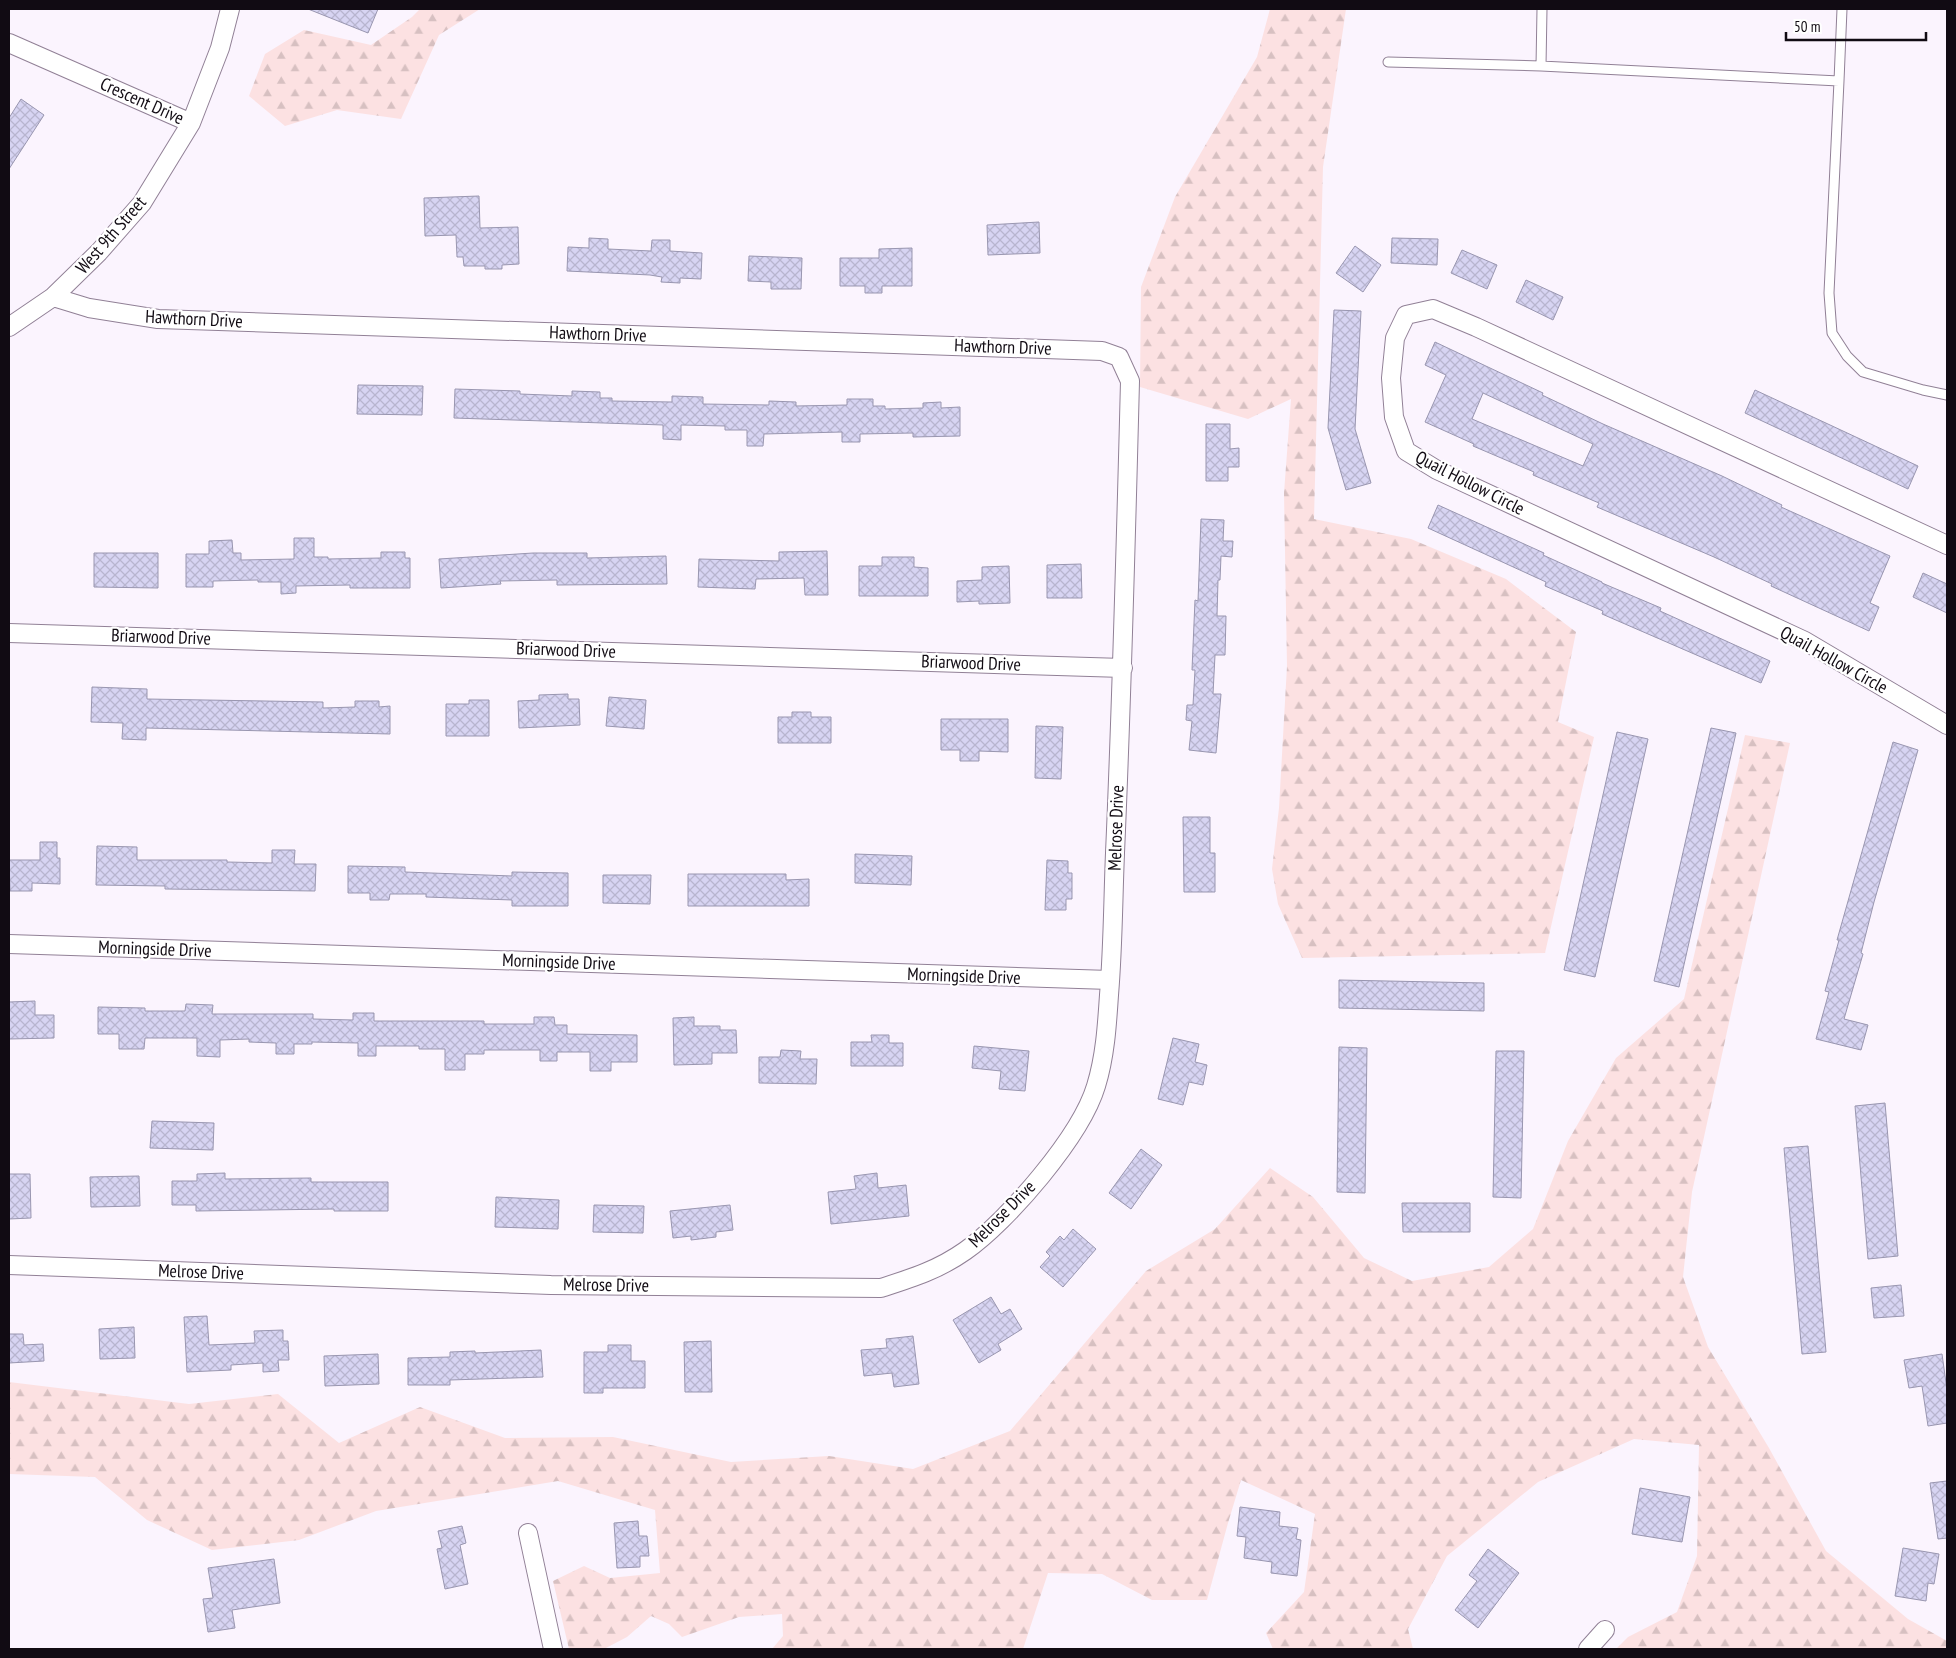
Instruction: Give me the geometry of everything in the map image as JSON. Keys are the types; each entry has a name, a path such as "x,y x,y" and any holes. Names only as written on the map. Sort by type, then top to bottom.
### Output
{"street":[{"name":"Crescent Drive","path":"9,43 191,123 220,48 230,9"},
{"name":"West 9th Street","path":"9,327 53,297 99,252 142,203 191,123"},
{"name":"Hawthorn Drive","path":"53,297 88,308 158,319 1102,351 1119,357 1130,380"},
{"name":"Quail Hollow Circle","path":"1947,544 1485,331 1433,309 1406,315 1396,338 1391,378 1394,417 1406,451 1437,470 1806,641 1947,725"},
{"name":"Melrose Drive","path":"9,1264 551,1285 881,1288 924,1274 965,1251 1001,1220 1060,1151 1079,1122 1096,1087 1106,1036 1123,668 1130,380"},
{"name":"Briarwood Drive","path":"9,633 1123,668"},
{"name":"Morningside Drive","path":"9,944 1110,980"},
{"path":"528,1533 552,1649"},
{"path":"1588,1649 1605,1630"}],"lane":[{"path":"1541,66 1542,9"},
{"path":"1842,9 1828,293 1832,333 1847,356 1863,372 1923,390 1947,394"},
{"path":"1388,62 1541,66 1839,81"}],"green space":[{"path":"420,9 480,9 439,35 401,119 337,110 285,126 249,96 265,54 304,30 371,45 412,17"},
{"path":"1270,9 1346,9 1323,167 1314,519 1411,539 1506,579 1576,632 1558,722 1594,737 1545,953 1302,958 1278,904 1272,869 1279,808 1287,666 1284,493 1291,399 1248,419 1140,387 1141,287 1175,197 1257,57"},
{"path":"1745,735 1790,743 1692,1192 1683,1277 1708,1347 1769,1448 1826,1551 1908,1619 1947,1641 1947,1649 1616,1649 1628,1637 1677,1612 1697,1556 1699,1445 1634,1439 1538,1482 1447,1556 1408,1629 1413,1649 1273,1649 1266,1633 1304,1592 1315,1514 1241,1480 1207,1600 1152,1600 1102,1574 1048,1573 1023,1649 772,1649 783,1636 782,1614 739,1617 682,1637 669,1624 651,1616 627,1637 604,1649 569,1649 553,1581 584,1566 610,1578 660,1573 655,1510 558,1481 376,1511 299,1540 212,1550 147,1520 95,1477 9,1474 9,1382 189,1404 278,1394 339,1443 420,1407 505,1438 613,1437 731,1462 829,1456 913,1469 1010,1431 1146,1271 1215,1229 1270,1168 1313,1197 1364,1258 1412,1281 1489,1267 1533,1229 1568,1141 1616,1058 1684,999"}],"building":[{"path":"308,9 378,9 368,33"},
{"path":"21,99 44,115 9,169 9,118"},
{"path":"479,196 480,228 518,227 519,264 502,265 502,269 485,269 485,266 464,266 463,257 457,257 456,235 425,236 424,198"},
{"path":"1039,222 1040,253 988,255 987,225"},
{"path":"589,238 608,239 608,249 651,251 652,240 670,240 670,251 702,253 701,279 680,278 680,283 661,282 662,277 650,275 567,271 568,247 589,248"},
{"path":"1392,238 1438,239 1437,265 1391,263"},
{"path":"1355,246 1381,265 1363,292 1336,273"},
{"path":"912,248 912,286 882,286 882,293 865,293 865,286 840,286 840,258 879,258 879,249"},
{"path":"1462,250 1497,265 1487,289 1451,273"},
{"path":"749,256 802,258 801,289 771,289 771,282 748,281"},
{"path":"1526,280 1563,297 1553,320 1516,302"},
{"path":"1334,310 1361,311 1355,429 1371,483 1346,490 1328,428"},
{"path":"1435,342 1543,393 1542,395 1603,424 1722,476 1782,505 1781,507 1890,556 1870,603 1879,607 1869,631 1771,586 1772,584 1714,557 1597,507 1599,503 1533,475 1534,472 1473,446 1474,444 1425,422 1446,375 1425,365","holes":["1483,393 1593,444 1583,466 1472,419"]},
{"path":"358,385 423,386 422,415 357,414"},
{"path":"455,389 520,391 520,394 572,396 572,391 600,392 600,398 612,398 612,401 672,402 672,396 703,397 703,404 769,405 769,401 796,402 796,406 847,405 847,399 873,399 873,406 885,406 885,409 923,408 923,403 941,402 941,408 960,407 960,436 913,437 913,433 860,434 860,442 842,442 842,432 764,434 763,446 747,446 747,430 725,430 725,426 681,425 681,440 663,439 663,425 454,418"},
{"path":"1755,390 1918,466 1908,489 1745,413"},
{"path":"1206,424 1230,424 1230,449 1239,448 1239,467 1228,467 1228,481 1206,481"},
{"path":"1438,505 1544,553 1543,555 1602,583 1661,608 1660,611 1770,661 1761,683 1602,614 1603,611 1545,586 1546,582 1428,528"},
{"path":"1201,519 1224,520 1223,541 1233,541 1232,557 1221,556 1220,580 1218,580 1217,616 1226,616 1225,655 1215,655 1213,694 1221,694 1216,753 1189,750 1192,721 1186,720 1187,705 1193,705 1195,670 1192,670 1195,600 1198,601"},
{"path":"294,538 314,538 314,557 328,557 328,559 381,558 381,552 405,552 405,558 410,558 410,588 350,588 350,585 296,586 296,593 281,594 281,582 258,582 258,580 213,581 213,587 186,587 186,554 209,554 209,541 232,540 233,553 241,553 241,560 294,559"},
{"path":"827,551 828,595 805,595 804,578 756,579 755,589 698,587 699,559 779,561 779,552"},
{"path":"94,553 158,553 158,588 94,587"},
{"path":"533,553 587,553 587,558 666,556 667,584 557,585 557,580 500,581 501,584 441,588 439,559"},
{"path":"882,557 914,557 914,567 928,568 928,596 859,596 859,566 882,566"},
{"path":"1081,564 1082,598 1047,598 1047,565"},
{"path":"1009,566 1010,603 979,604 979,601 957,602 957,581 982,580 982,567"},
{"path":"1923,573 1947,584 1947,613 1913,597"},
{"path":"92,687 147,689 147,699 323,702 323,708 355,707 355,701 379,701 379,707 390,706 390,734 146,728 146,740 122,739 123,723 91,722"},
{"path":"568,694 568,699 579,699 580,725 519,728 518,701 539,700 539,695"},
{"path":"609,697 646,700 644,729 606,726"},
{"path":"469,700 489,700 489,736 446,736 446,704 469,704"},
{"path":"792,712 811,712 811,717 831,717 831,743 778,743 778,717 792,717"},
{"path":"941,719 1008,719 1008,752 979,751 979,761 960,761 960,750 941,750"},
{"path":"1036,726 1063,727 1061,779 1035,778"},
{"path":"1711,728 1736,733 1679,987 1654,981"},
{"path":"1617,732 1648,739 1595,977 1564,970"},
{"path":"1893,742 1918,750 1874,902 1861,953 1863,954 1844,1019 1868,1025 1861,1050 1816,1039 1829,992 1825,991 1839,940 1837,940"},
{"path":"1183,817 1210,817 1210,853 1215,853 1215,892 1184,892"},
{"path":"40,842 57,842 57,858 60,858 60,884 32,883 32,891 10,891 9,860 40,860"},
{"path":"97,846 137,847 137,860 227,860 227,862 272,863 272,850 295,850 294,864 316,864 315,891 165,889 165,886 96,885"},
{"path":"855,854 912,856 911,885 855,883"},
{"path":"1047,860 1068,861 1068,873 1072,873 1072,899 1066,899 1066,910 1045,910"},
{"path":"348,866 405,867 405,872 512,876 512,872 568,873 568,906 512,906 512,900 426,897 426,894 390,894 389,900 370,900 370,893 348,893"},
{"path":"688,874 786,874 786,880 809,879 809,906 688,906"},
{"path":"603,875 651,875 650,904 603,903"},
{"path":"1339,980 1484,983 1484,1011 1339,1008"},
{"path":"35,1001 35,1015 54,1015 54,1038 9,1039 9,1002"},
{"path":"186,1004 213,1005 212,1014 313,1014 313,1019 353,1020 353,1013 374,1013 374,1021 484,1021 484,1024 534,1024 534,1017 554,1017 555,1025 567,1025 567,1034 637,1035 637,1062 611,1062 611,1071 590,1071 590,1052 557,1052 557,1061 540,1061 540,1050 484,1050 484,1054 465,1054 465,1070 445,1070 445,1049 419,1049 419,1046 376,1046 376,1056 358,1056 358,1043 312,1042 312,1044 294,1044 294,1054 276,1054 276,1043 249,1042 249,1039 220,1040 220,1057 197,1056 197,1038 145,1038 144,1049 119,1049 119,1034 98,1034 98,1007 145,1008 145,1011 185,1011"},
{"path":"694,1017 694,1026 720,1026 720,1030 736,1030 737,1053 712,1053 712,1064 674,1065 673,1018"},
{"path":"871,1035 889,1035 889,1043 903,1043 903,1066 851,1066 851,1042 872,1042"},
{"path":"1173,1038 1199,1044 1195,1062 1207,1065 1203,1085 1189,1082 1183,1105 1158,1099"},
{"path":"974,1046 1029,1051 1025,1091 999,1089 1001,1071 972,1068"},
{"path":"1339,1047 1367,1048 1365,1193 1337,1192"},
{"path":"781,1050 801,1051 800,1059 817,1059 816,1084 759,1083 759,1057 780,1057"},
{"path":"1496,1051 1524,1051 1521,1198 1493,1197"},
{"path":"1885,1103 1898,1256 1868,1259 1855,1106"},
{"path":"152,1121 214,1123 213,1150 150,1148"},
{"path":"1808,1146 1826,1352 1802,1354 1784,1148"},
{"path":"1141,1149 1162,1165 1131,1209 1109,1193"},
{"path":"225,1173 225,1179 311,1178 311,1182 388,1182 388,1211 334,1211 334,1209 196,1211 196,1205 172,1205 172,1181 197,1181 197,1174"},
{"path":"877,1173 878,1188 906,1185 909,1216 831,1224 828,1192 856,1189 854,1176"},
{"path":"9,1174 30,1174 31,1218 9,1219"},
{"path":"139,1176 140,1206 91,1207 90,1177"},
{"path":"496,1197 559,1200 558,1229 495,1227"},
{"path":"1402,1203 1470,1203 1470,1232 1403,1232"},
{"path":"594,1205 644,1206 643,1233 593,1232"},
{"path":"730,1205 733,1230 716,1232 716,1237 691,1240 691,1236 673,1238 670,1211"},
{"path":"1073,1229 1096,1249 1063,1287 1040,1267 1050,1256 1046,1252 1060,1236 1064,1240"},
{"path":"1901,1285 1904,1316 1874,1318 1871,1288"},
{"path":"991,1297 1001,1314 1010,1309 1022,1329 998,1344 1001,1350 979,1363 953,1320"},
{"path":"207,1316 209,1345 255,1343 254,1331 283,1330 283,1341 288,1341 289,1360 278,1360 279,1371 263,1372 263,1363 231,1365 231,1370 187,1372 184,1317"},
{"path":"134,1327 135,1358 100,1359 99,1329"},
{"path":"9,1334 23,1334 24,1345 43,1344 44,1361 9,1363"},
{"path":"913,1336 919,1384 894,1387 892,1373 864,1376 861,1350 887,1348 886,1339"},
{"path":"711,1341 712,1392 685,1392 684,1342"},
{"path":"608,1345 631,1345 631,1361 645,1361 645,1388 603,1388 603,1393 584,1393 584,1352 608,1352"},
{"path":"541,1350 543,1377 450,1380 450,1385 408,1385 408,1358 450,1357 450,1352 475,1351 475,1353"},
{"path":"378,1354 379,1384 325,1386 324,1356"},
{"path":"1942,1354 1947,1390 1947,1423 1928,1426 1922,1386 1909,1388 1904,1360"},
{"path":"1947,1481 1947,1538 1938,1539 1930,1483"},
{"path":"1640,1488 1690,1497 1682,1542 1632,1534"},
{"path":"1240,1507 1280,1512 1279,1526 1298,1528 1296,1539 1301,1540 1297,1576 1271,1573 1272,1562 1244,1558 1246,1537 1237,1536"},
{"path":"638,1521 639,1536 647,1536 649,1556 640,1556 640,1567 617,1568 614,1523"},
{"path":"462,1526 466,1543 460,1545 468,1584 445,1589 437,1549 442,1548 438,1531"},
{"path":"1903,1548 1939,1554 1934,1584 1928,1583 1926,1601 1895,1596"},
{"path":"1488,1549 1519,1573 1478,1628 1455,1610 1477,1581 1469,1575"},
{"path":"274,1559 280,1603 232,1610 235,1628 208,1632 203,1599 213,1598 208,1568"}]}
